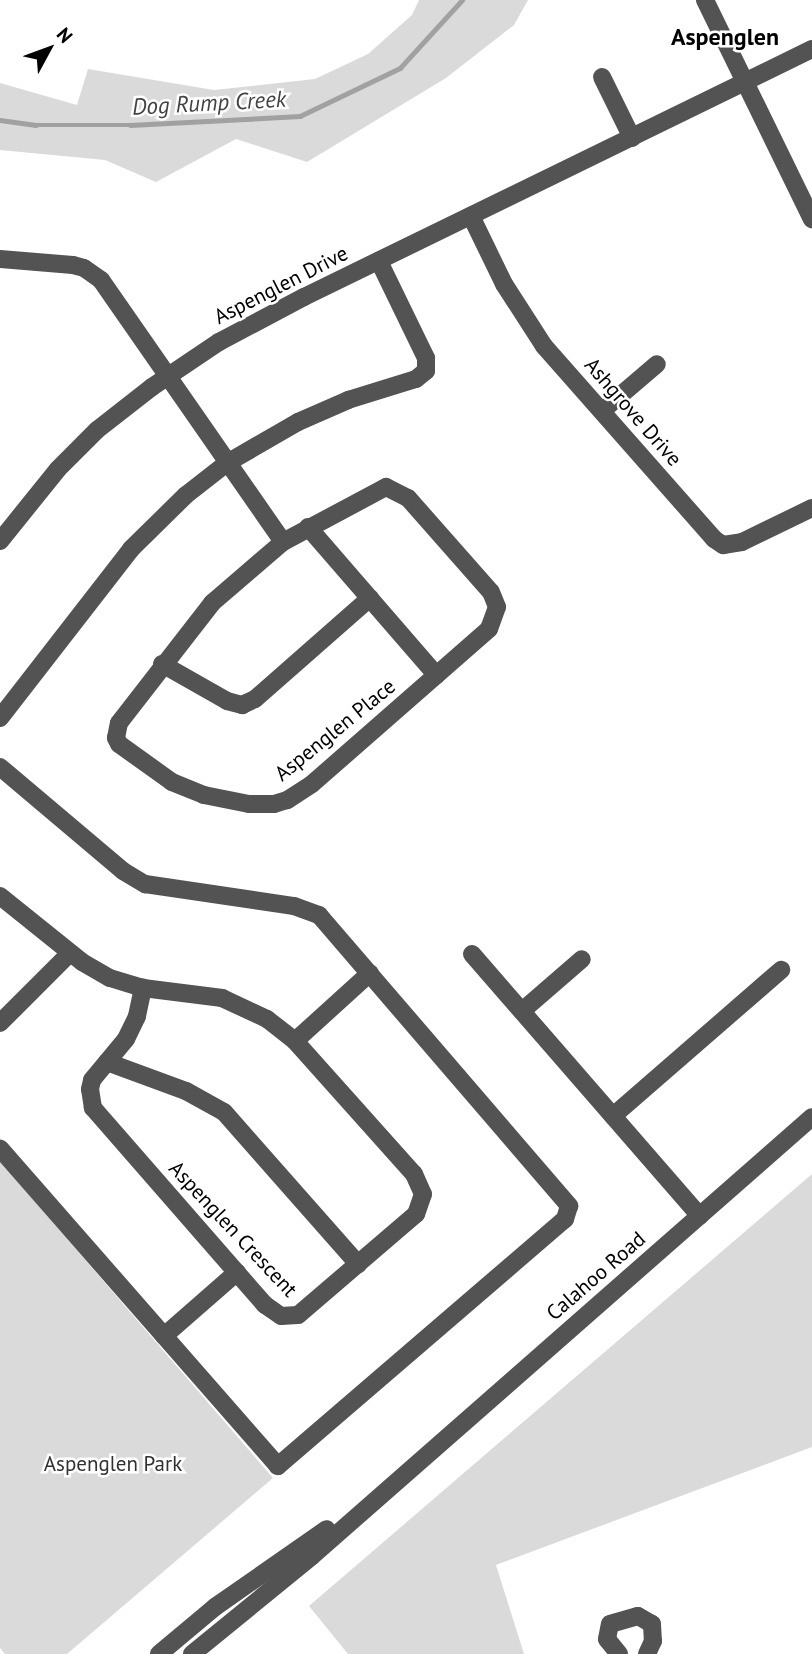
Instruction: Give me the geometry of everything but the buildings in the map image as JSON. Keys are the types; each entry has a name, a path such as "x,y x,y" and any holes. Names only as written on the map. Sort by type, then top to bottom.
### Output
{"street":[{"path":"705,0 812,219"},
{"name":"Aspenglen Drive","path":"0,541 58,470 97,430 166,377 219,342 812,49"},
{"path":"602,76 632,138"},
{"name":"Ashgrove Drive","path":"471,216 504,284 531,327 707,531 723,545 742,542 812,508"},
{"path":"0,259 73,265 93,273 108,289 166,377 283,542"},
{"path":"0,718 131,550 177,503 227,463 321,411 416,379 426,371 426,358 379,261"},
{"path":"602,411 657,365"},
{"name":"Aspenglen Place","path":"386,487 393,488 408,498 491,592 497,607 493,624 312,784 287,800 262,804 219,799 187,789 156,771 120,744 116,738 119,723 162,664 212,603 283,542 308,527 371,493 386,487"},
{"path":"308,527 436,674"},
{"path":"162,664 227,701 242,705 255,699 370,598"},
{"path":"0,767 135,879 165,889 306,908 319,915 569,1206 565,1219 278,1466 0,1148"},
{"name":"Aspenglen Crescent","path":"0,896 70,953 110,978 143,988 222,998 267,1018 295,1041 420,1183 422,1203 416,1214 308,1308 290,1317 274,1312 93,1108 90,1089 92,1080 132,1027 143,988"},
{"path":"0,1023 70,953"},
{"path":"472,954 700,1216"},
{"path":"522,1011 582,959"},
{"path":"613,1116 781,970"},
{"path":"295,1041 370,973"},
{"path":"107,1062 186,1091 224,1112 358,1264"},
{"name":"Calahoo Road","path":"192,1654 312,1556 409,1468 812,1117"},
{"path":"163,1336 237,1272"},
{"name":"Calahoo Road","path":"159,1654 215,1607 409,1468"},
{"path":"620,1654 607,1639 610,1624 638,1616 652,1624 653,1641 647,1654"}],"green space":[{"path":"419,0 528,0 514,25 446,78 307,162 236,139 156,182 105,160 0,150 0,83 77,105 88,69 214,90 315,79 368,54 412,15"},
{"name":"Aspenglen Park","path":"0,1161 273,1478 67,1654 5,1654 0,1648"},
{"path":"812,1174 812,1447 496,1565 524,1654 348,1654 309,1606"}],"waterway":[{"name":"Dog Rump Creek","path":"0,120 36,125 130,125 300,116 400,68 462,0"}],"district":[{"name":"Aspenglen","path":"725,37"}]}
